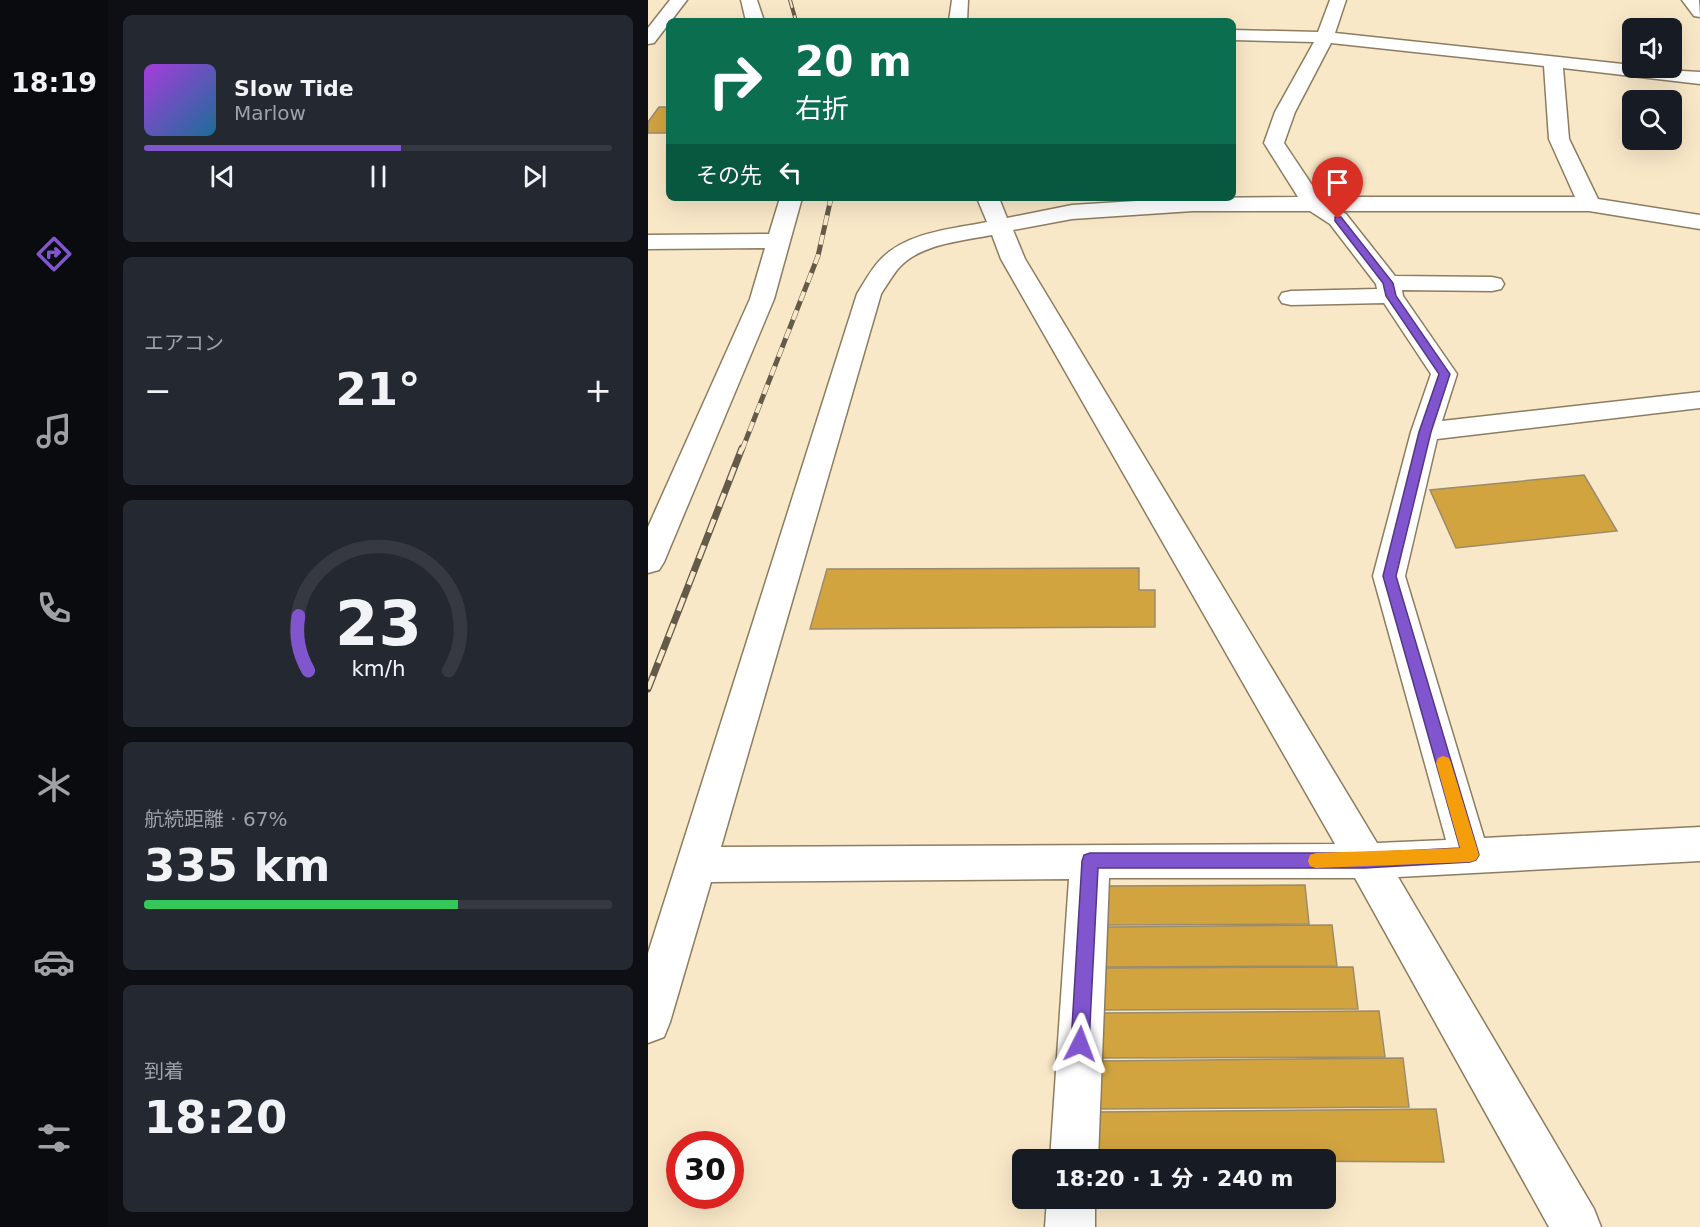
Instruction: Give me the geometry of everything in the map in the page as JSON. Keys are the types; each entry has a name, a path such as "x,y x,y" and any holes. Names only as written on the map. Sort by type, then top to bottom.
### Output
{"street":[{"path":"648,39 679,0"},
{"path":"749,0 754,18"},
{"path":"958,18 960,0"},
{"path":"1338,0 1325,37 1285,112 1274,143 1312,202 1338,219 1390,289 1444,374 1425,432 1389,576 1470,855"},
{"path":"1690,0 1700,12"},
{"path":"1236,35 1325,37 1700,78"},
{"path":"1553,62 1559,139 1589,204"},
{"path":"648,562 762,299 790,201"},
{"path":"648,1022 869,294 889,264 908,250 993,212 1072,212 1193,204 1312,202 1589,204 1700,222"},
{"path":"993,212 1013,259 1364,861 1413,940 1576,1227"},
{"path":"648,242 778,241"},
{"path":"1291,298 1390,289 1492,284"},
{"path":"1425,432 1700,400"},
{"path":"697,866 1090,861 1364,861 1700,844"},
{"path":"1075,1149 1090,861"},
{"path":"1070,1227 1071,1209"}],"building":[{"path":"659,107 666,107 666,133 648,133 648,122"},
{"path":"1584,475 1617,531 1456,548 1430,490"},
{"path":"1139,568 1139,590 1155,590 1155,627 810,629 827,569"},
{"path":"1305,885 1309,924 1104,925 1105,886"},
{"path":"1332,925 1337,966 1103,967 1103,927"},
{"path":"1353,967 1358,1009 1101,1010 1103,968"},
{"path":"1379,1011 1385,1057 1098,1058 1101,1013"},
{"path":"1403,1058 1409,1107 1096,1109 1098,1061"},
{"path":"1436,1109 1444,1162 1336,1161 1336,1149 1094,1149 1095,1112"}],"railway":[{"path":"790,0 795,18"},
{"path":"742,450 818,256 830,201"},
{"path":"648,689 742,448"}],"slow traffic":[{"path":"1316,861 1364,861 1470,855 1443,763"}],"route":[{"path":"1080,1044 1090,861 1364,861 1470,855 1389,576 1425,432 1444,374 1391,296 1388,283 1338,219"}]}
